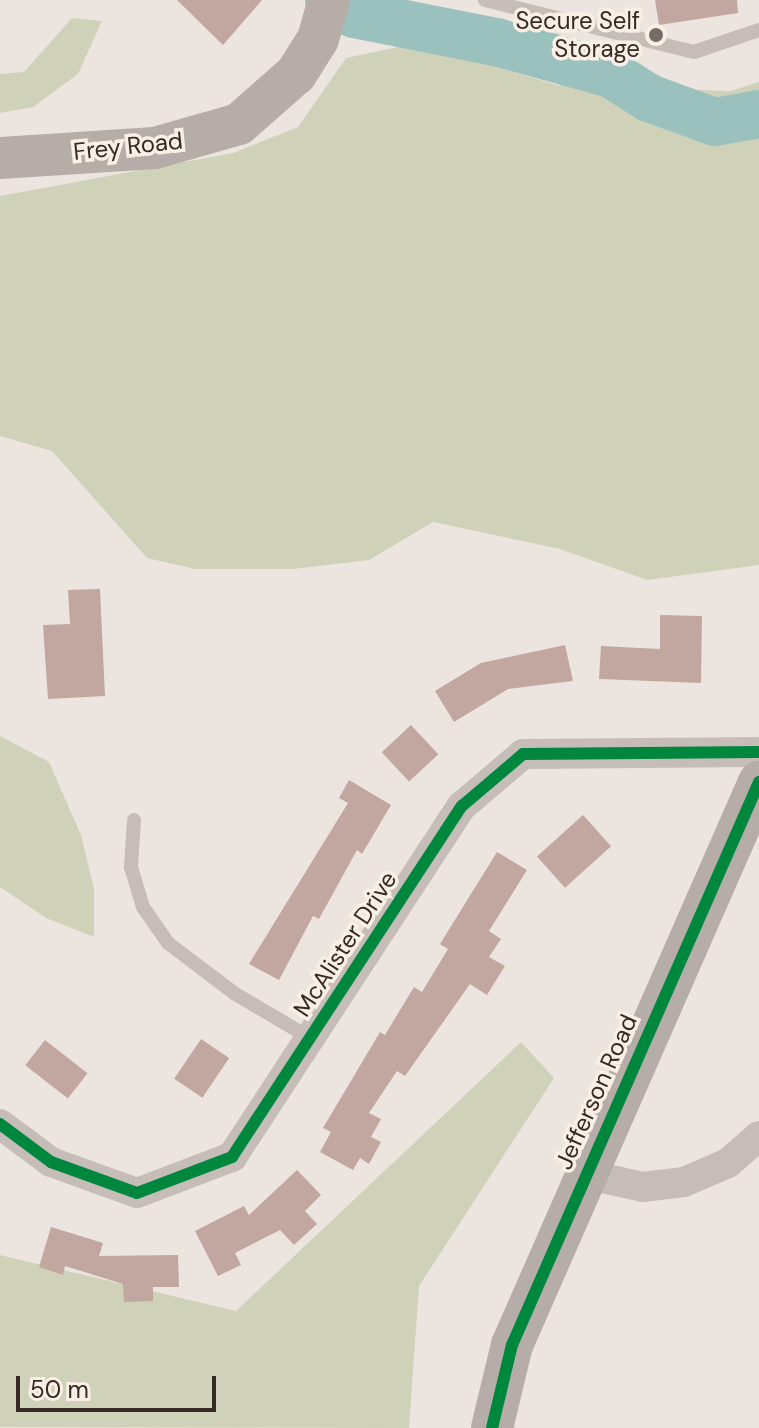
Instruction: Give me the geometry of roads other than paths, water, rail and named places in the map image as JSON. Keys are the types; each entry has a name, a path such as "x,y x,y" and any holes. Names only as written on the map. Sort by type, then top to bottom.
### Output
{"street":[{"name":"Frey Road","path":"0,158 155,148 239,124 296,74 324,19"},
{"name":"McAlister Drive","path":"0,1124 51,1162 137,1193 232,1157 462,806 523,754 759,752"},
{"name":"Jefferson Road","path":"492,1428 512,1345 584,1174 759,782"},
{"path":"584,1174 643,1187 684,1182 728,1163 759,1136"}],"lane":[{"path":"485,0 694,52 759,30"},
{"path":"134,820 131,867 143,907 168,943 234,993 310,1038"}],"waterway":[{"path":"329,0 354,14 496,42 611,74 649,98 715,122 759,114"}],"place":[{"name":"Secure Self Storage","path":"656,35"}]}
